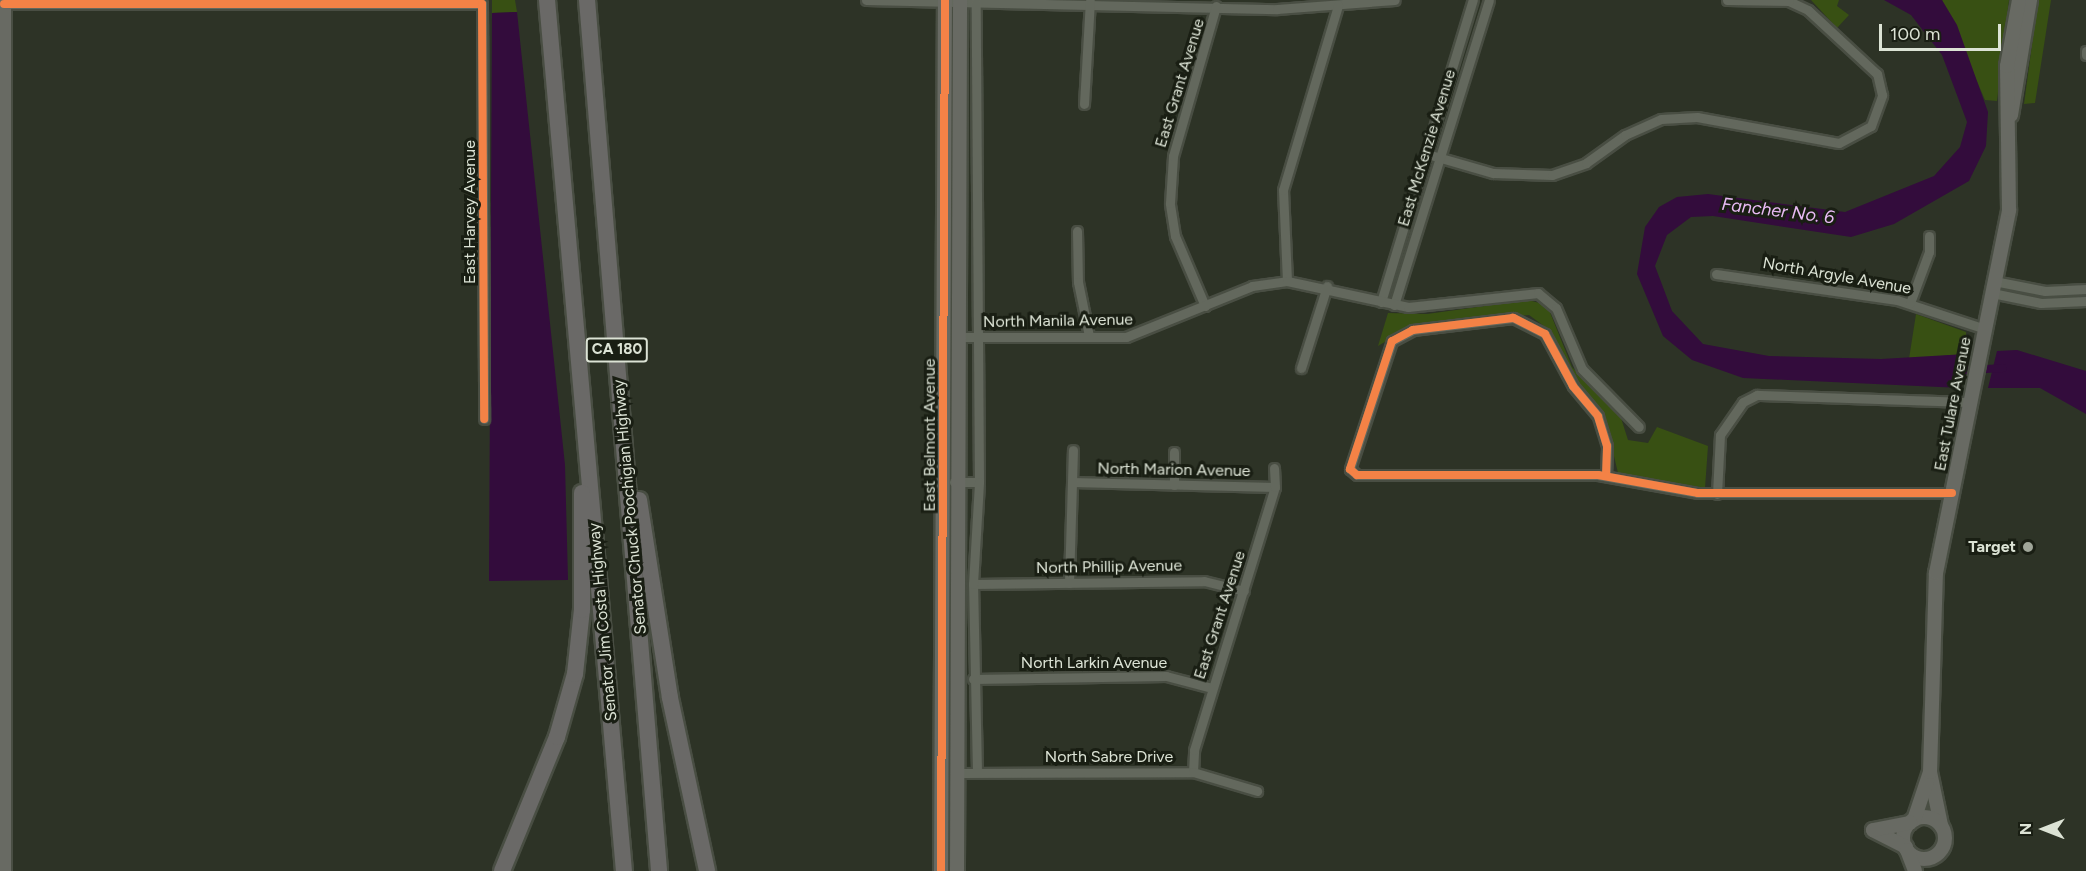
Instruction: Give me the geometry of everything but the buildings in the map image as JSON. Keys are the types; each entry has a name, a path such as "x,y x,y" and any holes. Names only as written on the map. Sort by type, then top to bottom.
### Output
{"highway":[{"name":"CA 180","path":"547,0 581,372"},
{"name":"Senator Chuck Poochigian Highway","path":"587,0 659,871"},
{"path":"618,366 670,698 707,871"},
{"path":"502,871 557,737 575,674 582,610 581,372"},
{"name":"Senator Jim Costa Highway","path":"581,372 624,871"}],"street":[{"path":"866,0 1183,2 1216,6 1338,5 1395,0"},
{"name":"East McKenzie Avenue","path":"1382,302 1473,0"},
{"name":"East McKenzie Avenue","path":"1394,305 1489,0"},
{"path":"1427,154 1493,173 1552,175 1579,167 1661,119 1697,117 1839,143 1871,126 1882,95 1877,74 1800,3 1727,0"},
{"name":"East Tulare Avenue","path":"1931,871 1945,840 1930,771 1932,607 1952,492 2008,210 2011,115 2007,66 2019,0"},
{"name":"East Tulare Avenue","path":"2011,115 2030,0"},
{"name":"East Belmont Avenue","path":"941,871 945,1"},
{"name":"East Belmont Avenue","path":"957,871 960,1"},
{"path":"1084,104 1090,1"},
{"path":"4,2 4,871"},
{"name":"East Harvey Avenue","path":"4,2 482,4 484,419"},
{"path":"976,2 976,337 979,482 974,584 973,679 977,772"},
{"path":"1287,281 1283,190 1338,5"},
{"name":"East Grant Avenue","path":"1205,306 1175,236 1170,203 1173,156 1216,6"},
{"path":"1077,231 1078,282 1089,336"},
{"path":"1910,303 1929,236"},
{"name":"North Argyle Avenue","path":"1716,274 1910,303 1985,329"},
{"name":"North Manila Avenue","path":"959,337 1137,335 1252,286 1287,281 1327,286 1394,305 1543,294 1556,308 1574,354 1592,383 1639,427"},
{"path":"1301,368 1327,286"},
{"path":"1993,287 2045,291 2086,289"},
{"path":"1993,287 2041,303 2086,301"},
{"path":"1606,476 1607,446 1598,416 1573,386 1545,334 1513,318 1413,330 1392,341 1350,464 1357,475 1606,476 1717,494 1952,492"},
{"path":"1717,494 1720,435 1743,402 1757,395 1972,395"},
{"path":"1069,583 1073,450"},
{"path":"1174,452 1174,485"},
{"name":"East Grant Avenue","path":"1193,772 1194,750 1275,487 1274,468"},
{"name":"East Belmont Avenue","path":"943,482 979,482"},
{"name":"North Marion Avenue","path":"1072,482 1275,487"},
{"name":"North Phillip Avenue","path":"974,584 1203,581 1244,591"},
{"name":"North Larkin Avenue","path":"973,679 1166,676 1212,688"},
{"name":"East Tulare Avenue","path":"1906,849 1912,822 1930,771"},
{"name":"North Sabre Drive","path":"958,773 1193,772 1257,792"},
{"path":"1938,856 1919,858 1873,830 1926,818 1941,825"},
{"path":"1906,849 1915,871"}],"green space":[{"path":"492,0 515,0 517,12 492,13"},
{"path":"1811,0 1839,0 1837,6 1849,15 1837,28"},
{"path":"1942,0 2009,0 1997,101 1985,100"},
{"path":"2038,0 2051,0 2035,103 2024,104"},
{"path":"1528,300 1547,305 1572,367 1621,418 1628,440 1648,443 1657,427 1708,446 1705,488 1618,473 1604,414 1568,370 1548,329 1529,315 1413,325 1378,346 1388,313 1427,314"},
{"path":"1916,314 1966,332 1966,354 1909,359"}],"water":[{"path":"1884,0 1942,0 1957,25 1988,112 1986,146 1969,181 1894,224 1851,237 1713,216 1691,217 1667,235 1655,266 1672,311 1703,344 1769,356 1881,359 1966,354 1961,388 1743,378 1692,360 1663,336 1637,274 1645,227 1659,207 1677,197 1708,194 1845,212 1934,176 1960,147 1967,122 1942,55 1911,15"},
{"path":"517,12 565,465 568,580 489,581 492,13"},
{"path":"2017,350 2086,371 2086,414 2040,388 1988,388 1997,351"}],"waterway":[{"name":"Fancher No. 6","path":"1953,371 2003,368"}],"cycle path":[{"path":"941,871 945,0"},
{"path":"4,4 482,4 484,419"},
{"path":"1606,476 1607,446 1598,416 1573,386 1545,334 1513,318 1413,330 1392,341 1350,469 1357,475 1598,475 1698,493 1952,493"}],"place":[{"name":"Target","path":"2028,547"}]}
